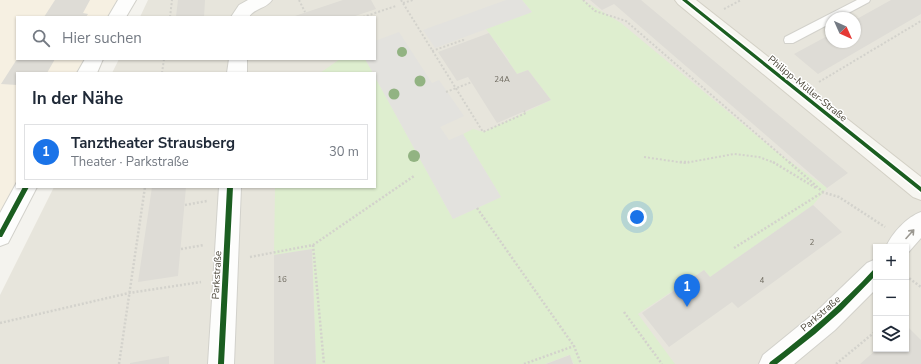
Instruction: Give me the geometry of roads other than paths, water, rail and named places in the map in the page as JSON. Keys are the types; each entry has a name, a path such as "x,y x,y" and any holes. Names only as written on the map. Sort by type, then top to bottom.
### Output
{"main road":[{"name":"Philipp-Müller-Straße","path":"684,0 921,190"}],"street":[{"path":"118,16 126,0"},
{"path":"241,16 245,9 262,0"},
{"path":"88,72 94,60"},
{"path":"237,72 238,60"},
{"path":"0,235 25,188"},
{"name":"Parkstraße","path":"221,364 230,188"},
{"path":"894,239 921,222"},
{"name":"Parkstraße","path":"772,364 825,322 861,288 873,274"}],"lane":[{"path":"789,40 865,0"}],"place":[{"name":"Tanztheater Strausberg","path":"687,307"}]}
